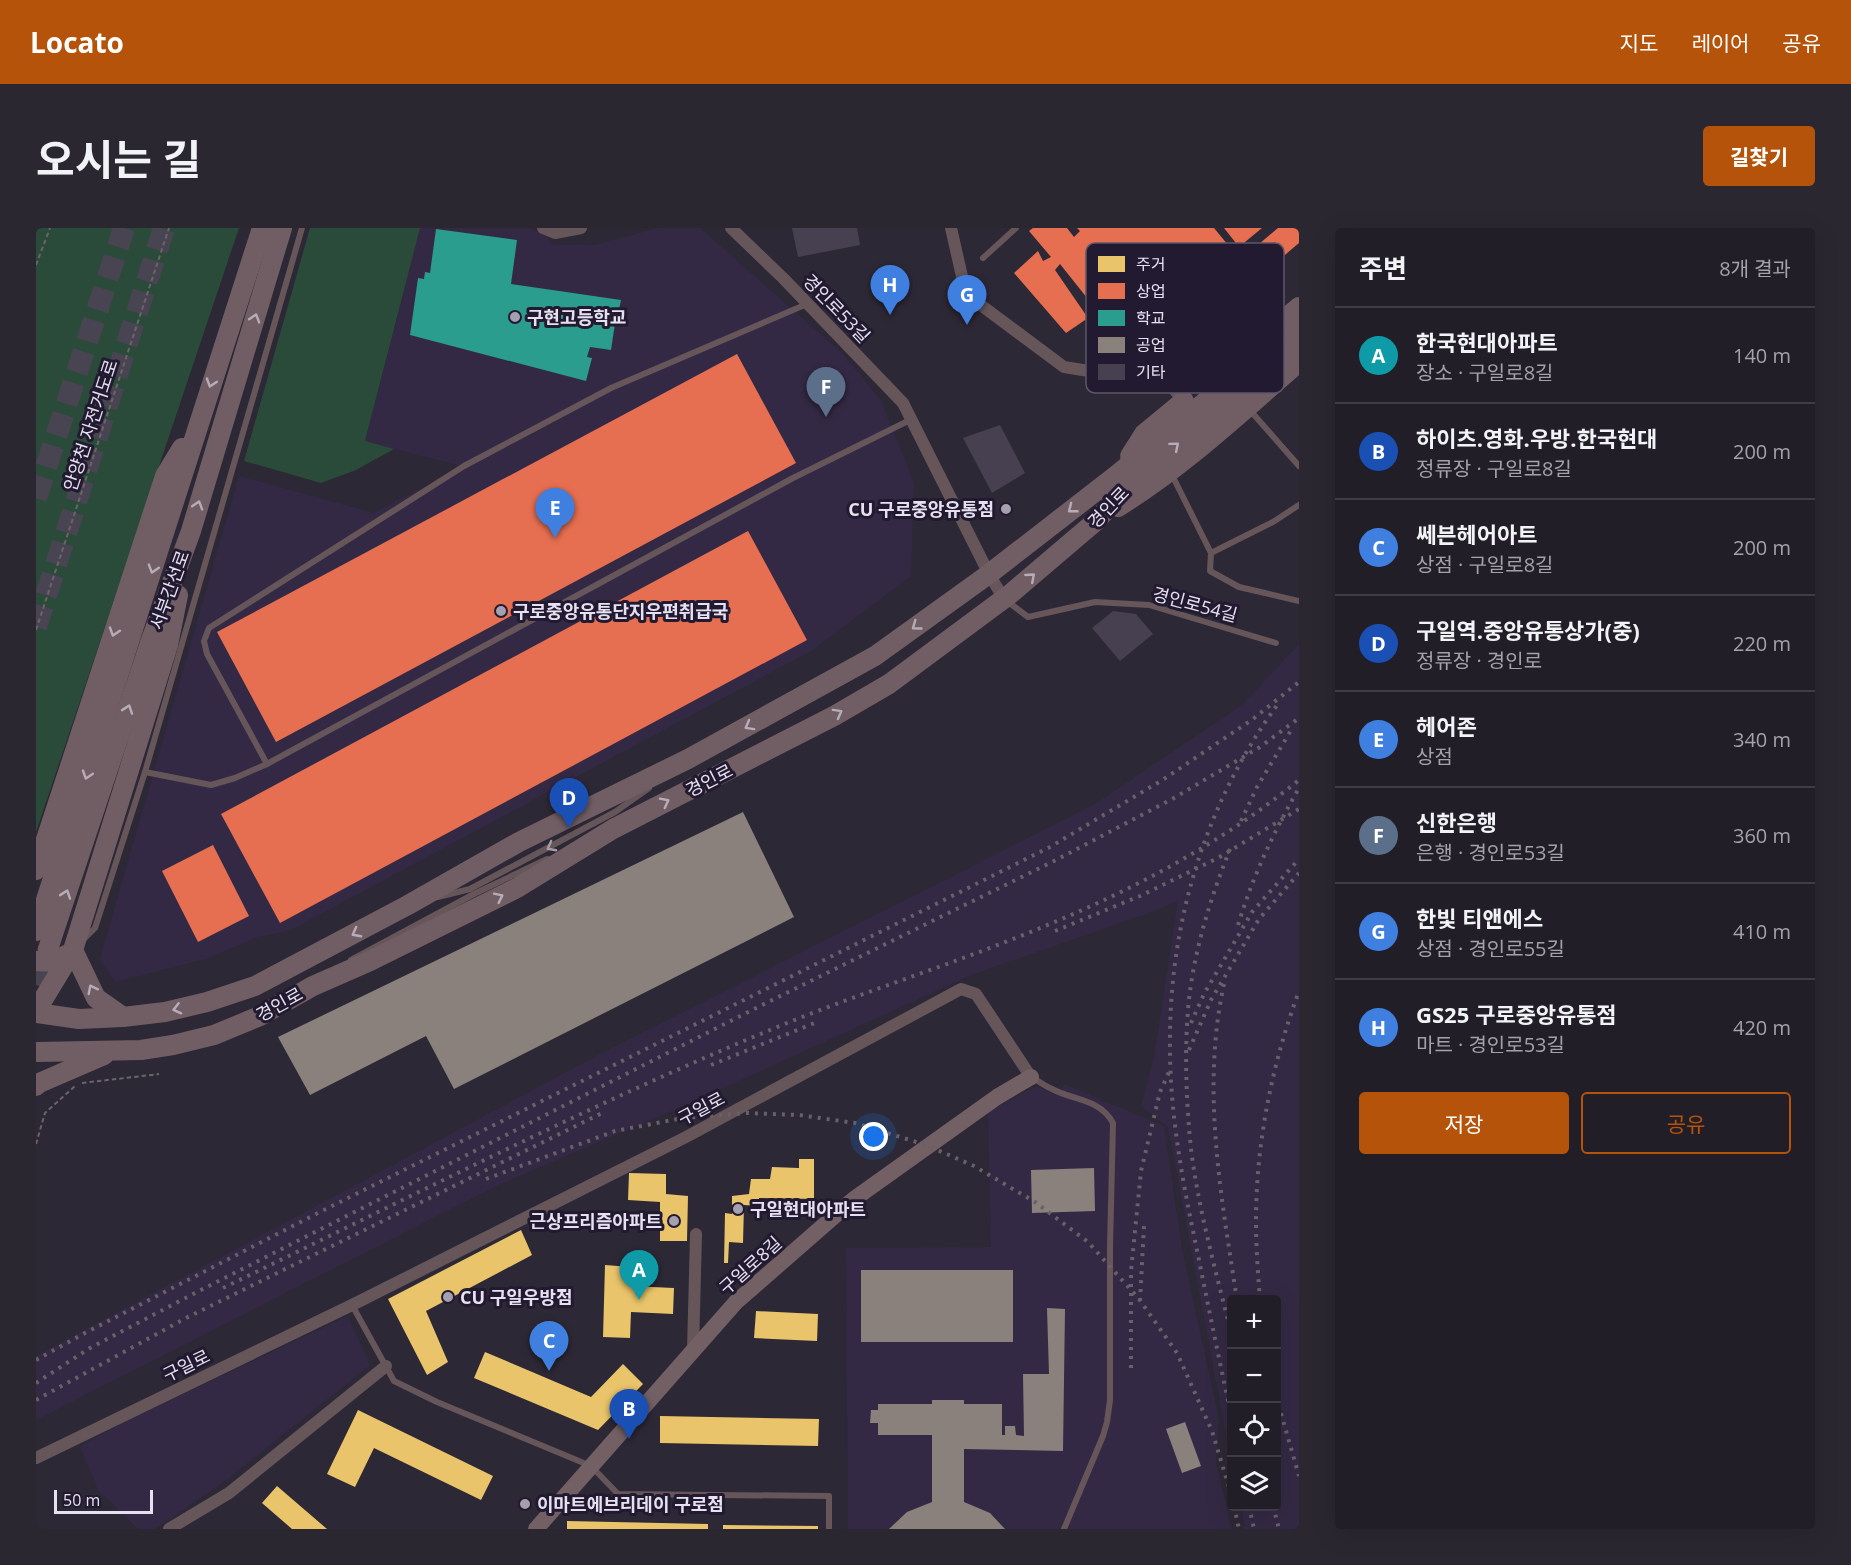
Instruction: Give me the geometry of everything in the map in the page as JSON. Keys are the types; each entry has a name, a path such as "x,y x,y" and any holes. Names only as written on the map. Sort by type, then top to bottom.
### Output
{"main road":[{"name":"서부간선로","path":"36,931 262,228"},
{"name":"서부간선로","path":"42,955 190,531 282,228"},
{"path":"1284,319 1299,307"},
{"name":"경인로","path":"1284,336 1299,324"},
{"name":"경인로","path":"1284,355 1299,343"},
{"path":"1118,474 1144,434 1195,393"},
{"name":"경인로","path":"36,1012 79,1018 123,1017 165,1012 207,1002 255,986 408,905 519,842 688,759 875,656 989,574 1118,474 1216,393"},
{"name":"경인로","path":"36,1052 141,1050 173,1045 214,1035 260,1016 313,986 370,961 517,888 613,829 834,716 889,684 1004,599 1096,521 1136,478 1239,393"},
{"path":"1096,521 1153,486 1266,393"},
{"path":"36,870 165,476 198,423"},
{"path":"36,1012 73,950 168,645 190,531"},
{"path":"42,955 49,962 61,959 73,950"},
{"path":"73,950 96,998 123,1017"},
{"path":"36,1086 113,1051"}],"street":[{"path":"543,228 555,233 581,228"},
{"name":"경인로53길","path":"731,228 903,403 989,574 1004,599"},
{"path":"951,228 966,294 1064,367 1086,371"},
{"path":"1177,393 1184,402"},
{"name":"구일로","path":"36,1458 352,1305 686,1137 961,989 976,994 1031,1077"},
{"name":"구일로8길","path":"536,1529 736,1302 849,1203 997,1097 1031,1077"},
{"path":"693,1351 696,1234"},
{"path":"169,1529 229,1493 386,1366"}],"lane":[{"path":"73,950 95,928 145,772 302,228"},
{"path":"983,258 1016,228"},
{"path":"267,764 207,654 204,641 209,628 475,460 611,388 808,304"},
{"path":"1248,408 1299,466"},
{"path":"145,772 212,785 267,764 783,483 912,418"},
{"path":"1170,472 1212,554 1210,571 1239,587 1299,601"},
{"path":"1212,554 1273,522 1299,505"},
{"name":"경인로54길","path":"1004,599 1028,617 1095,602 1149,605 1276,643"},
{"path":"1031,1077 1053,1090 1098,1106 1108,1113 1113,1123 1110,1400 1103,1436 1064,1529"},
{"path":"352,1305 394,1381 437,1402 591,1466 618,1494 829,1496 829,1529"}],"path":[{"path":"36,265 50,228"},
{"name":"안양천 자전거도로","path":"36,630 169,228"},
{"path":"36,1144 45,1113 78,1083 159,1074"}],"shaded area":[{"path":"420,228 528,228 545,234 551,244 595,245 658,228 700,228 843,354 881,401 914,483 911,576 811,651 291,930 255,938 209,958 115,982 100,959 239,476 374,513 463,466 365,442"},
{"path":"1299,644 1299,1529 1245,1529 1242,1511 1281,1511 1281,1295 1227,1295 1227,1440 1168,1127 1141,1106 1154,1057 1178,900 1163,908 971,975 693,1102 498,1185 36,1420 36,1356 598,1055 1095,804 1242,705"},
{"path":"1064,1084 1164,1126 1182,1249 1219,1419 1216,1461 1231,1529 848,1529 846,1248 991,1247 988,1112 1036,1086 1060,1096"},
{"path":"348,1316 370,1365 225,1481 155,1529 138,1529 98,1490 80,1446 128,1420"}],"green space":[{"path":"36,228 239,228 36,832"},
{"path":"310,228 420,228 365,441 394,449 356,470 321,483 244,461"}],"building: 주거":[{"name":"구일현대아파트","path":"799,1159 814,1159 814,1199 759,1198 759,1206 744,1205 743,1243 729,1242 728,1263 724,1263 725,1213 732,1214 732,1196 749,1194 751,1179 770,1179 772,1167 799,1168"},
{"name":"근상프리즘아파트","path":"629,1173 666,1174 666,1194 688,1196 687,1241 660,1241 660,1202 628,1200"},
{"path":"521,1230 532,1255 426,1311 448,1362 427,1375 388,1299"},
{"path":"605,1265 631,1267 630,1286 674,1288 673,1314 631,1312 630,1338 603,1337"},
{"path":"756,1311 818,1314 817,1341 754,1338"},
{"path":"485,1352 591,1397 623,1364 643,1384 598,1430 474,1378"},
{"path":"358,1410 493,1476 481,1500 374,1448 355,1487 327,1474"},
{"path":"660,1416 819,1419 818,1446 660,1443"},
{"path":"277,1486 327,1529 292,1529 262,1503"},
{"path":"567,1521 708,1524 708,1529 567,1529"},
{"path":"723,1525 818,1526 818,1529 723,1529"}],"building: 상업":[{"path":"1033,228 1067,228 1074,237 1080,231 1077,228 1214,228 1226,243 1086,243 1086,297 1060,264 1055,270 1086,315 1086,319 1066,333 1014,273 1038,251 1043,261 1051,257 1029,231"},
{"path":"1224,228 1262,228 1244,243 1236,243"},
{"path":"1278,228 1299,228 1299,243 1284,256 1284,243 1260,243"},
{"path":"737,354 796,463 276,742 217,632"},
{"path":"748,531 807,640 280,923 221,814"},
{"path":"213,845 249,916 198,942 162,871"}],"building: 학교":[{"path":"436,229 517,240 511,284 621,300 619,310 617,310 611,350 590,347 587,357 592,358 586,381 410,335 418,278 424,279 425,272 430,273"}],"building: 공업":[{"path":"743,812 794,917 454,1089 426,1036 310,1095 278,1037"},
{"path":"1094,1168 1095,1211 1032,1213 1031,1170"},
{"path":"861,1270 1013,1270 1013,1342 861,1342"},
{"path":"1047,1308 1065,1309 1063,1451 964,1449 964,1502 990,1513 1005,1529 889,1529 907,1512 932,1502 932,1435 878,1435 878,1423 870,1423 871,1410 878,1410 878,1404 932,1404 932,1400 964,1400 964,1404 1002,1404 1002,1435 1005,1435 1005,1426 1015,1426 1016,1435 1024,1436 1023,1374 1049,1374"},
{"path":"1185,1422 1201,1466 1182,1473 1166,1429"}],"building: 기타":[{"path":"792,228 857,228 860,245 798,257"},
{"path":"1000,425 1025,473 992,493 963,438"},
{"path":"1113,611 1136,614 1153,634 1120,661 1092,628"}],"tunnel":[{"path":"36,498 124,228"},
{"path":"36,627 164,228"},
{"path":"36,985 48,949"}],"railway":[{"path":"36,1360 316,1214 1050,847 1164,779 1253,719 1299,682"},
{"path":"1229,1403 1192,1228 1174,1121 1170,1066 1172,994 1185,906 1197,863 1231,780 1253,741 1278,704"},
{"path":"36,1383 90,1348 197,1292 762,1005 1056,860 1174,798 1260,747 1299,718"},
{"path":"1241,821 1257,787 1293,727"},
{"path":"223,1288 632,1090 804,1016 977,953 1079,912 1145,880 1209,844 1270,803 1299,780"},
{"path":"1238,925 1264,855 1299,788"},
{"path":"1055,931 1140,896 1218,858 1299,809"},
{"path":"1227,1317 1194,1173 1188,1112 1186,1055 1187,1018 1195,960 1210,904 1230,849"},
{"path":"1191,1023 1204,994 1252,912 1299,859"},
{"path":"1189,1050 1211,1000 1259,919 1299,873"},
{"path":"1224,984 1217,1023 1214,1102 1220,1182 1236,1295"},
{"path":"1260,1295 1256,1221 1262,1133 1281,1047 1299,991"},
{"path":"711,1065 817,1022"},
{"path":"1131,1368 1131,1271 1141,1171 1160,1092 1170,1070"},
{"path":"36,1400 186,1318 602,1113"},
{"path":"486,1179 615,1131 683,1118 746,1113 799,1115 855,1123 926,1145 974,1166 1035,1202 1088,1242 1139,1299 1177,1353 1212,1431 1227,1480"},
{"path":"1140,1301 1144,1226"},
{"path":"1278,1403 1299,1476"},
{"path":"1235,1511 1239,1529"},
{"path":"1250,1511 1254,1529"},
{"path":"1274,1511 1279,1529"}],"place":[{"name":"GS25 구로중앙유통점","path":"890,315"},
{"name":"구현고등학교","path":"515,317"},
{"name":"한빛 티앤에스","path":"967,325"},
{"name":"신한은행","path":"826,417"},
{"name":"CU 구로중앙유통점","path":"1006,509"},
{"name":"헤어존","path":"555,538"},
{"name":"구로중앙유통단지우편취급국","path":"501,611"},
{"name":"구일역.중앙유통상가(중)","path":"569,828"},
{"name":"구일현대아파트","path":"738,1209"},
{"name":"근상프리즘아파트","path":"674,1221"},
{"name":"CU 구일우방점","path":"448,1297"},
{"name":"한국현대아파트","path":"639,1300"},
{"name":"쎄븐헤어아트","path":"549,1371"},
{"name":"하이츠.영화.우방.한국현대","path":"629,1439"},
{"name":"이마트에브리데이 구로점","path":"525,1504"}]}
